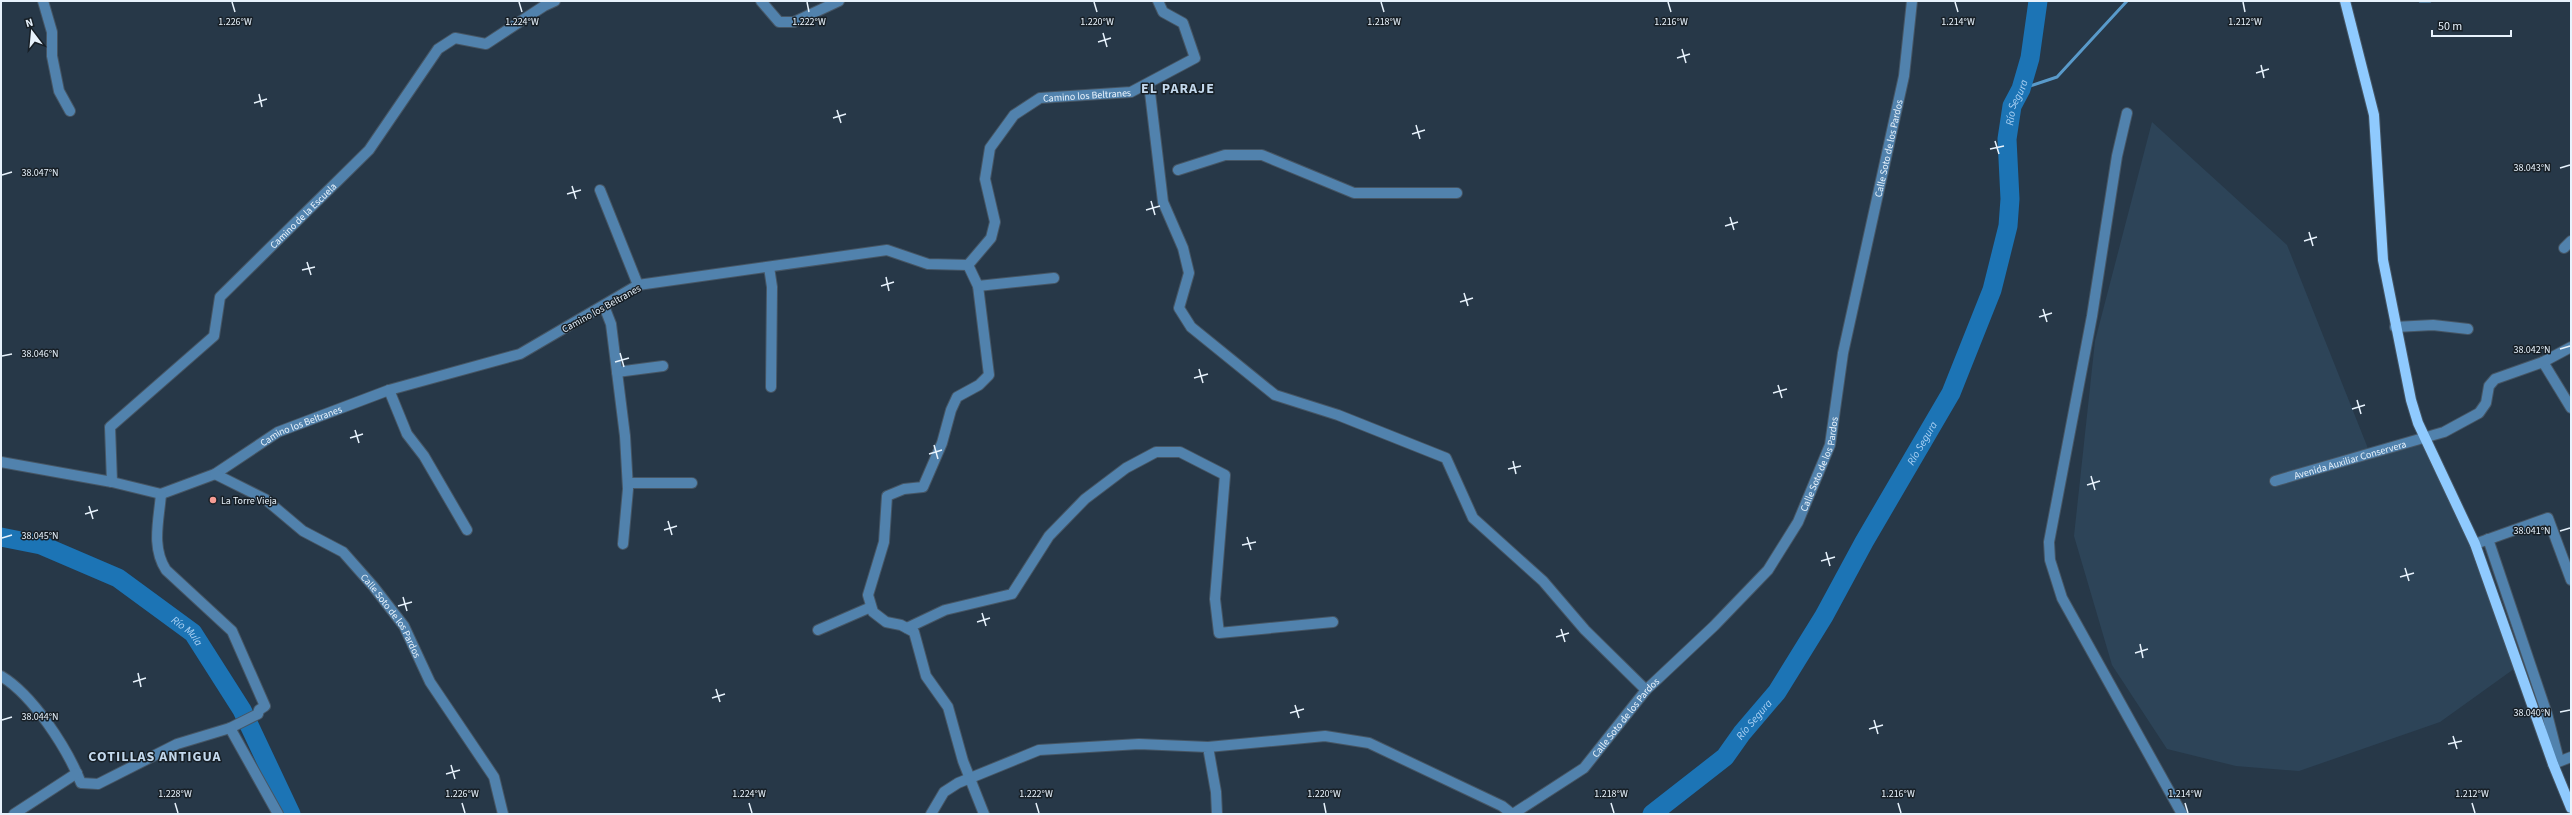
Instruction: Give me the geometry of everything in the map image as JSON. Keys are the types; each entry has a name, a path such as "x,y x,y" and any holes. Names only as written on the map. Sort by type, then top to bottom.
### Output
{"main road":[{"path":"2345,1 2374,115 2383,260 2411,400 2425,437 2475,544 2556,763 2571,808"}],"street":[{"path":"43,1 52,32 52,56 59,91 70,111"},
{"name":"Camino de la Escuela","path":"112,482 110,427 214,336 220,297 369,150 438,49 455,38 486,44 544,6 555,1"},
{"path":"761,1 779,22 794,22 839,1"},
{"name":"Camino los Beltranes","path":"161,494 215,474 278,432 389,390 520,354 638,286 887,250 928,264 968,265 990,238 995,222 985,179 990,148 1014,114 1040,98 1131,92 1149,84 1195,58 1183,23 1163,12 1158,1"},
{"name":"Calle Soto de los Pardos","path":"1512,814 1584,768 1646,690 1714,626 1768,570 1798,522 1830,445 1843,353 1904,76 1912,1"},
{"path":"1149,84 1163,202 1183,248 1189,273 1179,308 1191,327 1275,395 1338,415 1446,458 1473,518 1543,581 1585,630 1646,690"},
{"path":"2127,113 2117,156 2092,316 2049,542 2050,560 2062,598 2182,814"},
{"path":"1178,170 1225,155 1262,155 1354,193 1457,193"},
{"path":"600,190 638,286"},
{"path":"968,265 978,286 990,375 979,385 957,397 951,410 942,443 923,487 904,489 886,496 884,542 868,595 873,612 886,622 907,628 914,632 926,676 948,707 970,778 984,814"},
{"path":"769,267 772,287 771,387"},
{"path":"978,286 1054,278"},
{"path":"604,306 611,324 626,436 628,483 623,544"},
{"path":"2395,326 2433,325 2468,329"},
{"path":"2571,348 2543,362 2571,408"},
{"name":"Avenida Auxiliar Conservera","path":"2275,481 2444,432 2479,413 2486,403 2489,386 2495,379 2543,362"},
{"path":"617,372 662,366"},
{"path":"389,390 407,434 424,456 467,530"},
{"path":"907,628 945,610 1012,594 1049,536 1085,498 1126,468 1156,452 1180,452 1225,475 1215,599 1219,634 1333,622"},
{"path":"1,462 112,482 161,494 156,543 158,558 166,570 232,631 265,706 253,716 230,728 177,744 98,784 81,783 77,773 54,733 16,685 1,676"},
{"name":"Calle Soto de los Pardos","path":"215,474 265,499 303,531 344,552 373,586 404,626 430,682 494,777 503,814"},
{"path":"628,483 692,483"},
{"path":"2475,544 2548,518 2571,580"},
{"path":"2488,539 2547,714 2556,763 2571,757"},
{"path":"818,630 871,607"},
{"path":"230,728 278,814"},
{"path":"931,814 944,792 970,778 1039,750 1139,744 1208,747 1325,736 1369,743 1502,806 1512,814"},
{"path":"1208,747 1216,792 1217,814"},
{"path":"14,814 77,773"}],"shaded area":[{"path":"2152,122 2287,245 2369,451 2423,433 2451,488 2518,666 2440,722 2299,771 2236,766 2167,749 2112,665 2074,536 2095,341"}],"waterway":[{"name":"Río Segura","path":"1652,814 1725,757 1742,733 1777,692 1824,616 1864,542 1951,393 1992,290 2008,226 2010,199 2007,139 2012,106 2021,89 2030,58 2038,1"},
{"path":"2021,89 2057,77 2127,1"},
{"path":"2420,1 2430,1"},
{"name":"Río Mula","path":"1,537 41,545 118,578 193,633 242,710 291,814"}],"place":[{"name":"La Torre Vieja","path":"213,500"}],"district":[{"name":"EL PARAJE","path":"1178,88"},
{"name":"COTILLAS ANTIGUA","path":"155,756"}]}
